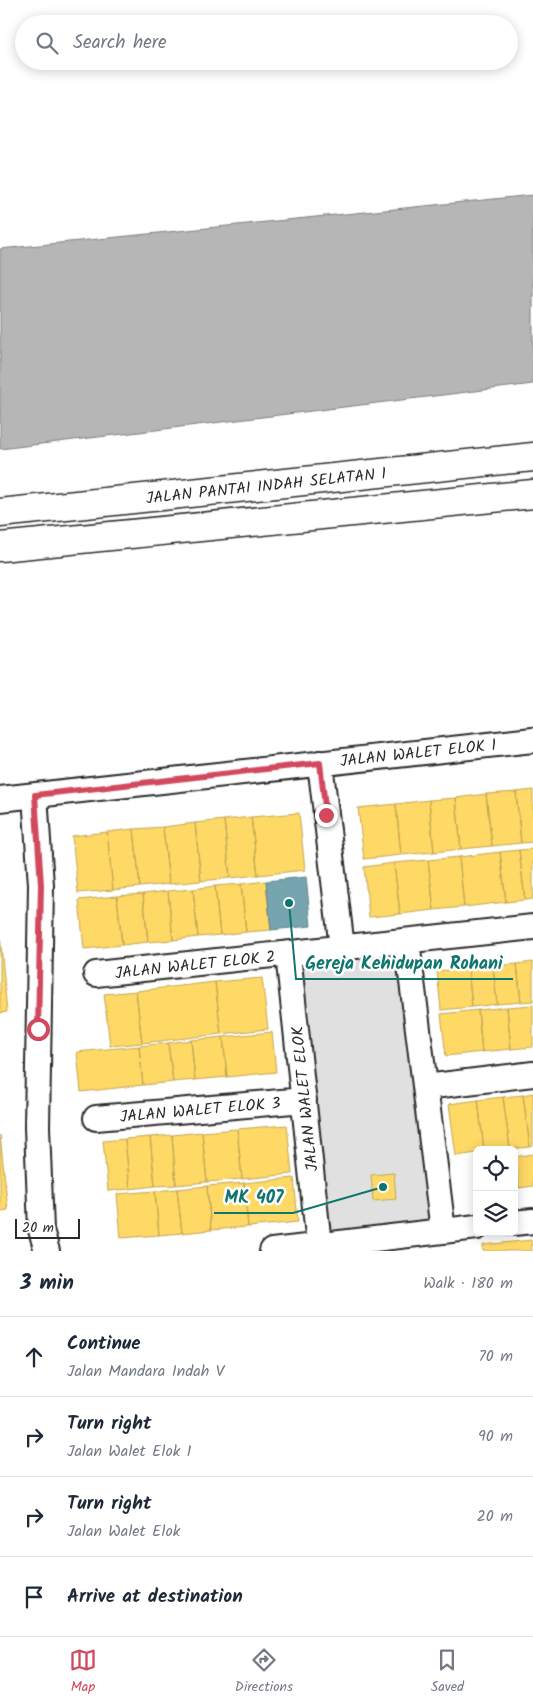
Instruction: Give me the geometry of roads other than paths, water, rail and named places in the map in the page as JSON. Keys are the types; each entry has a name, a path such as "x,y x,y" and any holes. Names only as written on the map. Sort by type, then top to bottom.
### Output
{"street":[{"name":"JALAN PANTAI INDAH SELATAN 1","path":"0,513 533,458"},
{"path":"0,547 533,494"},
{"name":"JALAN WALET ELOK 1","path":"0,799 533,740"},
{"path":"320,763 342,948"},
{"path":"35,795 41,885 37,1127 41,1230 47,1251"},
{"name":"JALAN WALET ELOK 2","path":"96,974 533,927"},
{"path":"407,941 443,1231"},
{"name":"JALAN WALET ELOK","path":"288,954 320,1246"},
{"path":"425,1087 533,1074"},
{"name":"JALAN WALET ELOK 3","path":"96,1118 304,1100"},
{"path":"518,1222 533,1220"},
{"path":"272,1251 320,1246 376,1245 443,1231 473,1227"}],"place":[{"name":"Gereja Kehidupan Rohani","path":"289,903"},
{"name":"MK 407","path":"383,1187"}]}
